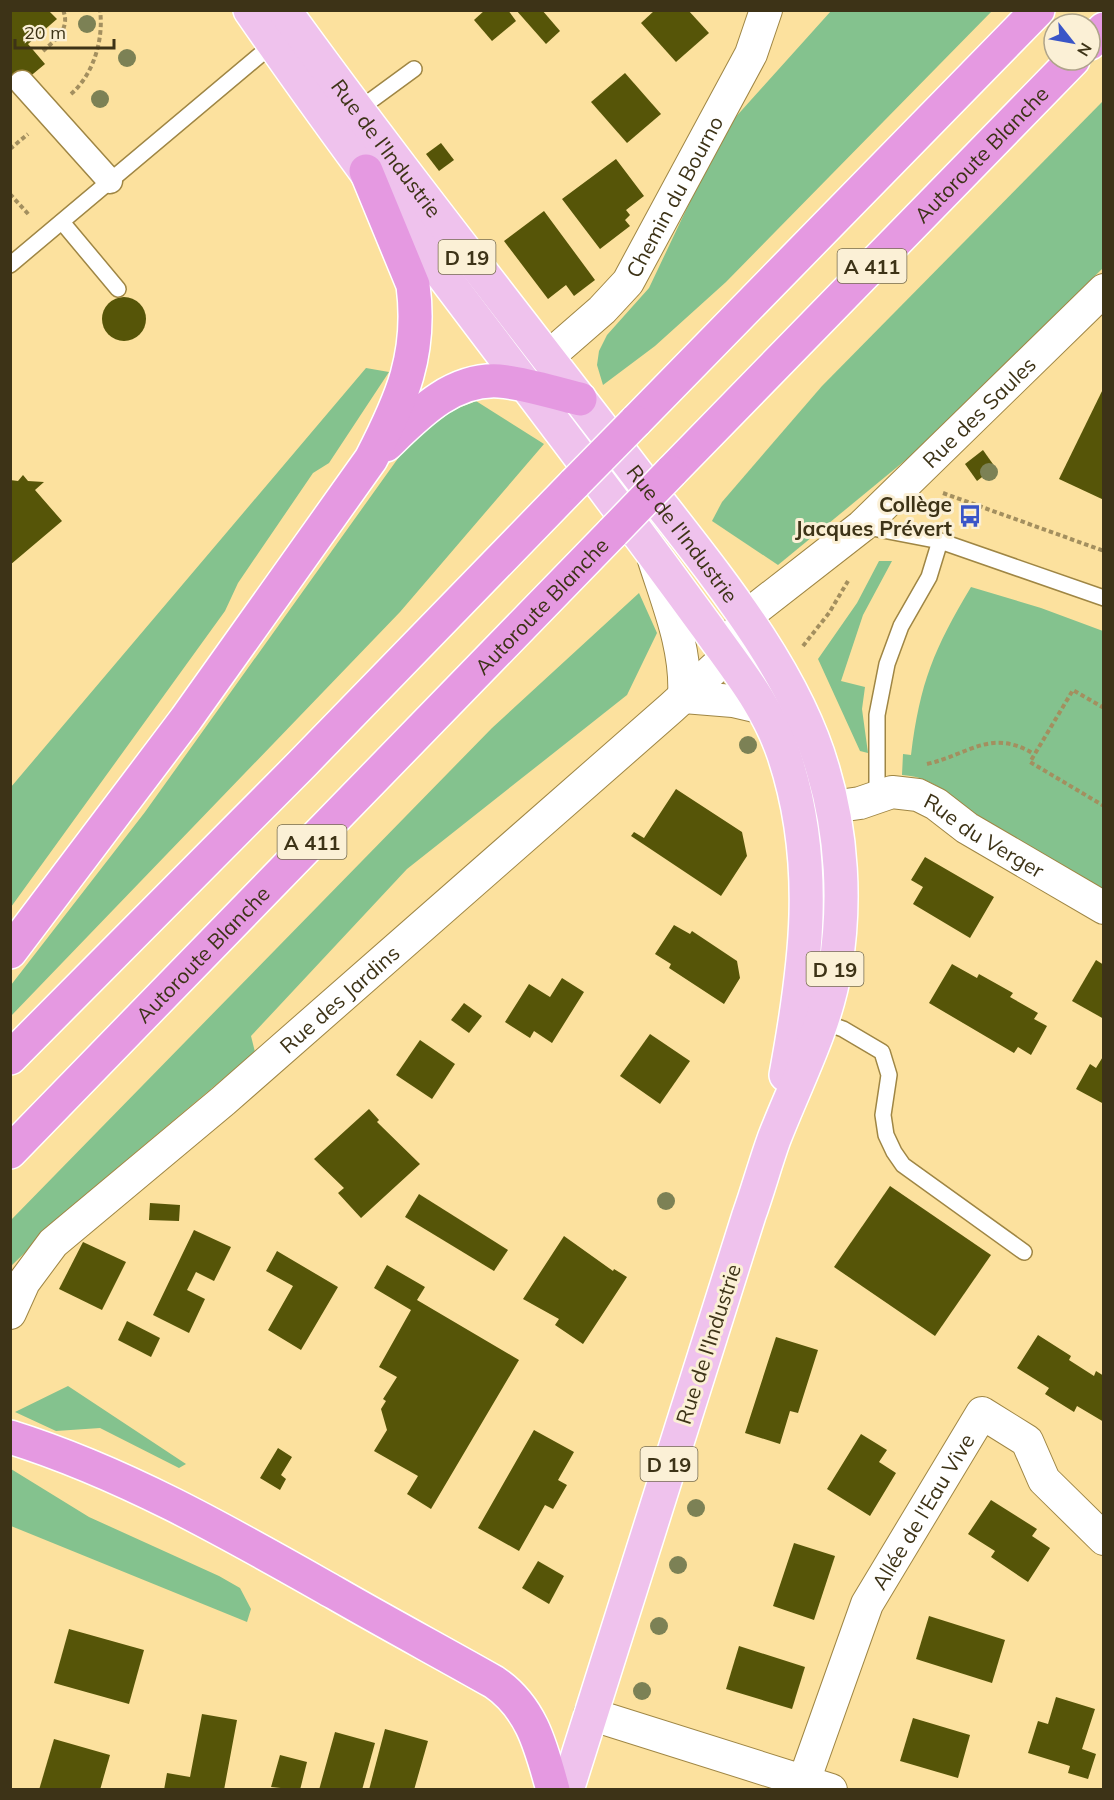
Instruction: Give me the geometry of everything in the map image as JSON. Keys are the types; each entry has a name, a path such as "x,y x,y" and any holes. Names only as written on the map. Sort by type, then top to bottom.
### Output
{"highway":[{"name":"A 411","path":"10,1058 302,764 1038,10"},
{"name":"Autoroute Blanche","path":"10,1152 1061,72"},
{"path":"10,952 179,728 371,459 388,428 409,375 415,344 416,313 413,285 366,171"},
{"path":"371,459 425,409 461,387 482,381 501,381 580,399"},
{"path":"11,1437 103,1473 211,1524 494,1682 514,1698 530,1720 553,1790"}],"main road":[{"name":"Rue de l'Industrie","path":"250,10 366,171 651,550 764,708 779,740 794,789 807,896 805,962 810,1018"},
{"name":"Rue de l'Industrie","path":"284,10 468,258 548,357 749,625 785,680 816,745 856,802 841,882 840,934 833,981 810,1018 774,1139 567,1790"}],"street":[{"name":"Chemin du Bourno","path":"548,357 602,310 628,282 751,54 766,10"},
{"path":"22,83 110,181"},
{"name":"Rue des Saules","path":"749,625 862,525 1104,290"},
{"path":"651,550 679,639 684,668 684,697 733,701 764,708"},
{"name":"Rue des Jardins","path":"10,1313 24,1282 53,1243 223,1101 684,697 728,656 749,625"},
{"path":"794,789 856,802"},
{"name":"Rue du Verger","path":"856,802 900,792 927,799 967,828 1104,908"},
{"name":"Allée de l'Eau Vive","path":"818,1785 867,1604 982,1413 1027,1441 1044,1480 1104,1539"},
{"path":"590,1714 818,1785"}],"lane":[{"path":"10,266 273,44"},
{"path":"358,110 414,69"},
{"path":"62,222 118,289"},
{"path":"862,525 940,541 1104,598"},
{"path":"856,802 877,762 878,707 889,656 901,626 929,577 940,541"},
{"path":"810,1018 843,1029 882,1052 889,1075 883,1115 886,1135 903,1165 1024,1252"}],"path":[{"path":"43,51 63,30 66,20 63,10"},
{"path":"10,149 86,78 101,35 100,10"},
{"path":"1104,708 1073,690 1029,762 1104,806"},
{"path":"877,762 922,765 986,743 1000,741 1015,744 1034,754"}],"green space":[{"path":"831,11 992,11 726,282 655,346 603,385 597,365 599,351 607,335 649,288 724,130"},
{"path":"1103,101 1103,268 913,454 778,565 712,521 722,502 822,386"},
{"path":"366,368 389,372 329,463 313,473 238,583 225,611 11,907 11,787"},
{"path":"476,401 544,444 400,612 11,1016 11,985 145,812 409,443 453,410"},
{"path":"879,561 892,561 863,615 841,681 865,687 862,709 868,753 860,751 818,659 857,603"},
{"path":"971,587 1041,608 1103,631 1103,893 996,829 936,785 926,780 902,775 903,754 911,755 919,707 930,667 947,629"},
{"path":"639,593 657,633 627,695 407,869 251,1036 255,1052 86,1194 11,1266 11,1220 492,728"},
{"path":"68,1386 186,1464 179,1468 100,1428 56,1431 15,1412"},
{"path":"11,1469 89,1517 219,1576 240,1588 251,1609 247,1622 11,1526"}],"building":[{"path":"10,10 48,10 57,19 28,44 45,64 10,93"},
{"path":"485,10 508,10 516,21 492,41 474,20"},
{"path":"516,10 542,10 560,31 546,44"},
{"path":"655,10 688,10 709,33 676,62 641,23"},
{"path":"625,73 661,114 627,143 591,102"},
{"path":"441,143 454,160 439,171 426,154"},
{"path":"616,159 644,196 626,210 630,215 625,220 630,226 600,249 562,199"},
{"path":"544,211 595,280 574,296 566,285 548,299 504,241"},
{"path":"124,297 139,304 146,319 139,334 124,341 109,334 102,319 109,304"},
{"path":"1104,387 1104,500 1059,479"},
{"path":"983,450 995,467 977,481 965,464"},
{"path":"23,475 28,481 44,482 35,490 62,521 10,565 10,480 18,481"},
{"path":"676,789 742,832 747,856 721,896 631,836 634,832 644,838"},
{"path":"925,857 994,897 970,938 913,904 923,887 911,880"},
{"path":"674,925 690,934 692,931 737,961 740,978 724,1004 669,968 671,964 655,954"},
{"path":"1096,960 1104,965 1104,1019 1072,1001"},
{"path":"952,964 977,978 979,974 1013,993 1010,997 1038,1013 1034,1019 1047,1026 1031,1055 1018,1047 1014,1053 929,1003"},
{"path":"562,978 584,992 552,1043 534,1031 530,1038 505,1022 529,984 550,997"},
{"path":"464,1003 482,1016 469,1033 451,1020"},
{"path":"650,1034 690,1061 660,1104 620,1076"},
{"path":"420,1040 455,1064 432,1099 396,1075"},
{"path":"1104,1055 1104,1104 1076,1089 1090,1064 1096,1068"},
{"path":"369,1109 379,1120 377,1122 420,1164 361,1218 338,1193 344,1188 314,1159"},
{"path":"890,1186 991,1255 935,1336 834,1267"},
{"path":"419,1194 508,1250 494,1271 405,1217"},
{"path":"150,1203 180,1205 179,1221 149,1220"},
{"path":"194,1230 231,1247 214,1281 196,1272 187,1290 205,1299 189,1333 153,1315"},
{"path":"564,1236 613,1271 614,1269 627,1277 583,1344 555,1325 559,1319 523,1299"},
{"path":"83,1242 126,1262 102,1310 59,1289"},
{"path":"277,1251 338,1287 301,1350 268,1330 293,1286 266,1271"},
{"path":"387,1265 425,1287 417,1300 519,1360 431,1509 407,1494 418,1476 374,1451 387,1430 381,1409 386,1401 383,1399 397,1377 379,1367 411,1310 374,1288"},
{"path":"127,1321 160,1338 151,1357 118,1340"},
{"path":"1038,1335 1071,1356 1069,1360 1094,1376 1096,1371 1104,1376 1104,1422 1077,1406 1074,1412 1045,1394 1049,1388 1017,1368"},
{"path":"776,1337 818,1350 798,1413 790,1411 780,1444 745,1433"},
{"path":"534,1430 574,1452 558,1480 567,1485 553,1509 545,1505 519,1551 478,1528"},
{"path":"861,1434 887,1450 879,1462 896,1473 870,1516 827,1489"},
{"path":"278,1448 292,1457 281,1475 286,1479 280,1490 260,1478"},
{"path":"991,1500 1037,1529 1032,1536 1050,1548 1028,1582 991,1557 995,1551 968,1534"},
{"path":"794,1543 835,1556 814,1620 773,1606"},
{"path":"538,1561 564,1576 549,1604 522,1588"},
{"path":"929,1616 1005,1640 992,1683 916,1659"},
{"path":"69,1629 144,1650 129,1704 54,1683"},
{"path":"739,1646 805,1667 792,1709 726,1689"},
{"path":"1056,1697 1095,1709 1082,1749 1096,1754 1088,1779 1068,1773 1070,1766 1028,1753 1038,1721 1048,1724"},
{"path":"202,1714 237,1720 224,1790 164,1790 167,1773 190,1777"},
{"path":"913,1718 970,1735 958,1778 900,1761"},
{"path":"385,1729 428,1741 414,1790 369,1790"},
{"path":"335,1732 375,1743 362,1790 319,1790"},
{"path":"54,1739 110,1755 100,1790 39,1790"},
{"path":"280,1755 307,1762 300,1790 271,1787"}],"place":[{"name":"Collège Jacques Prévert","path":"970,516"}]}
